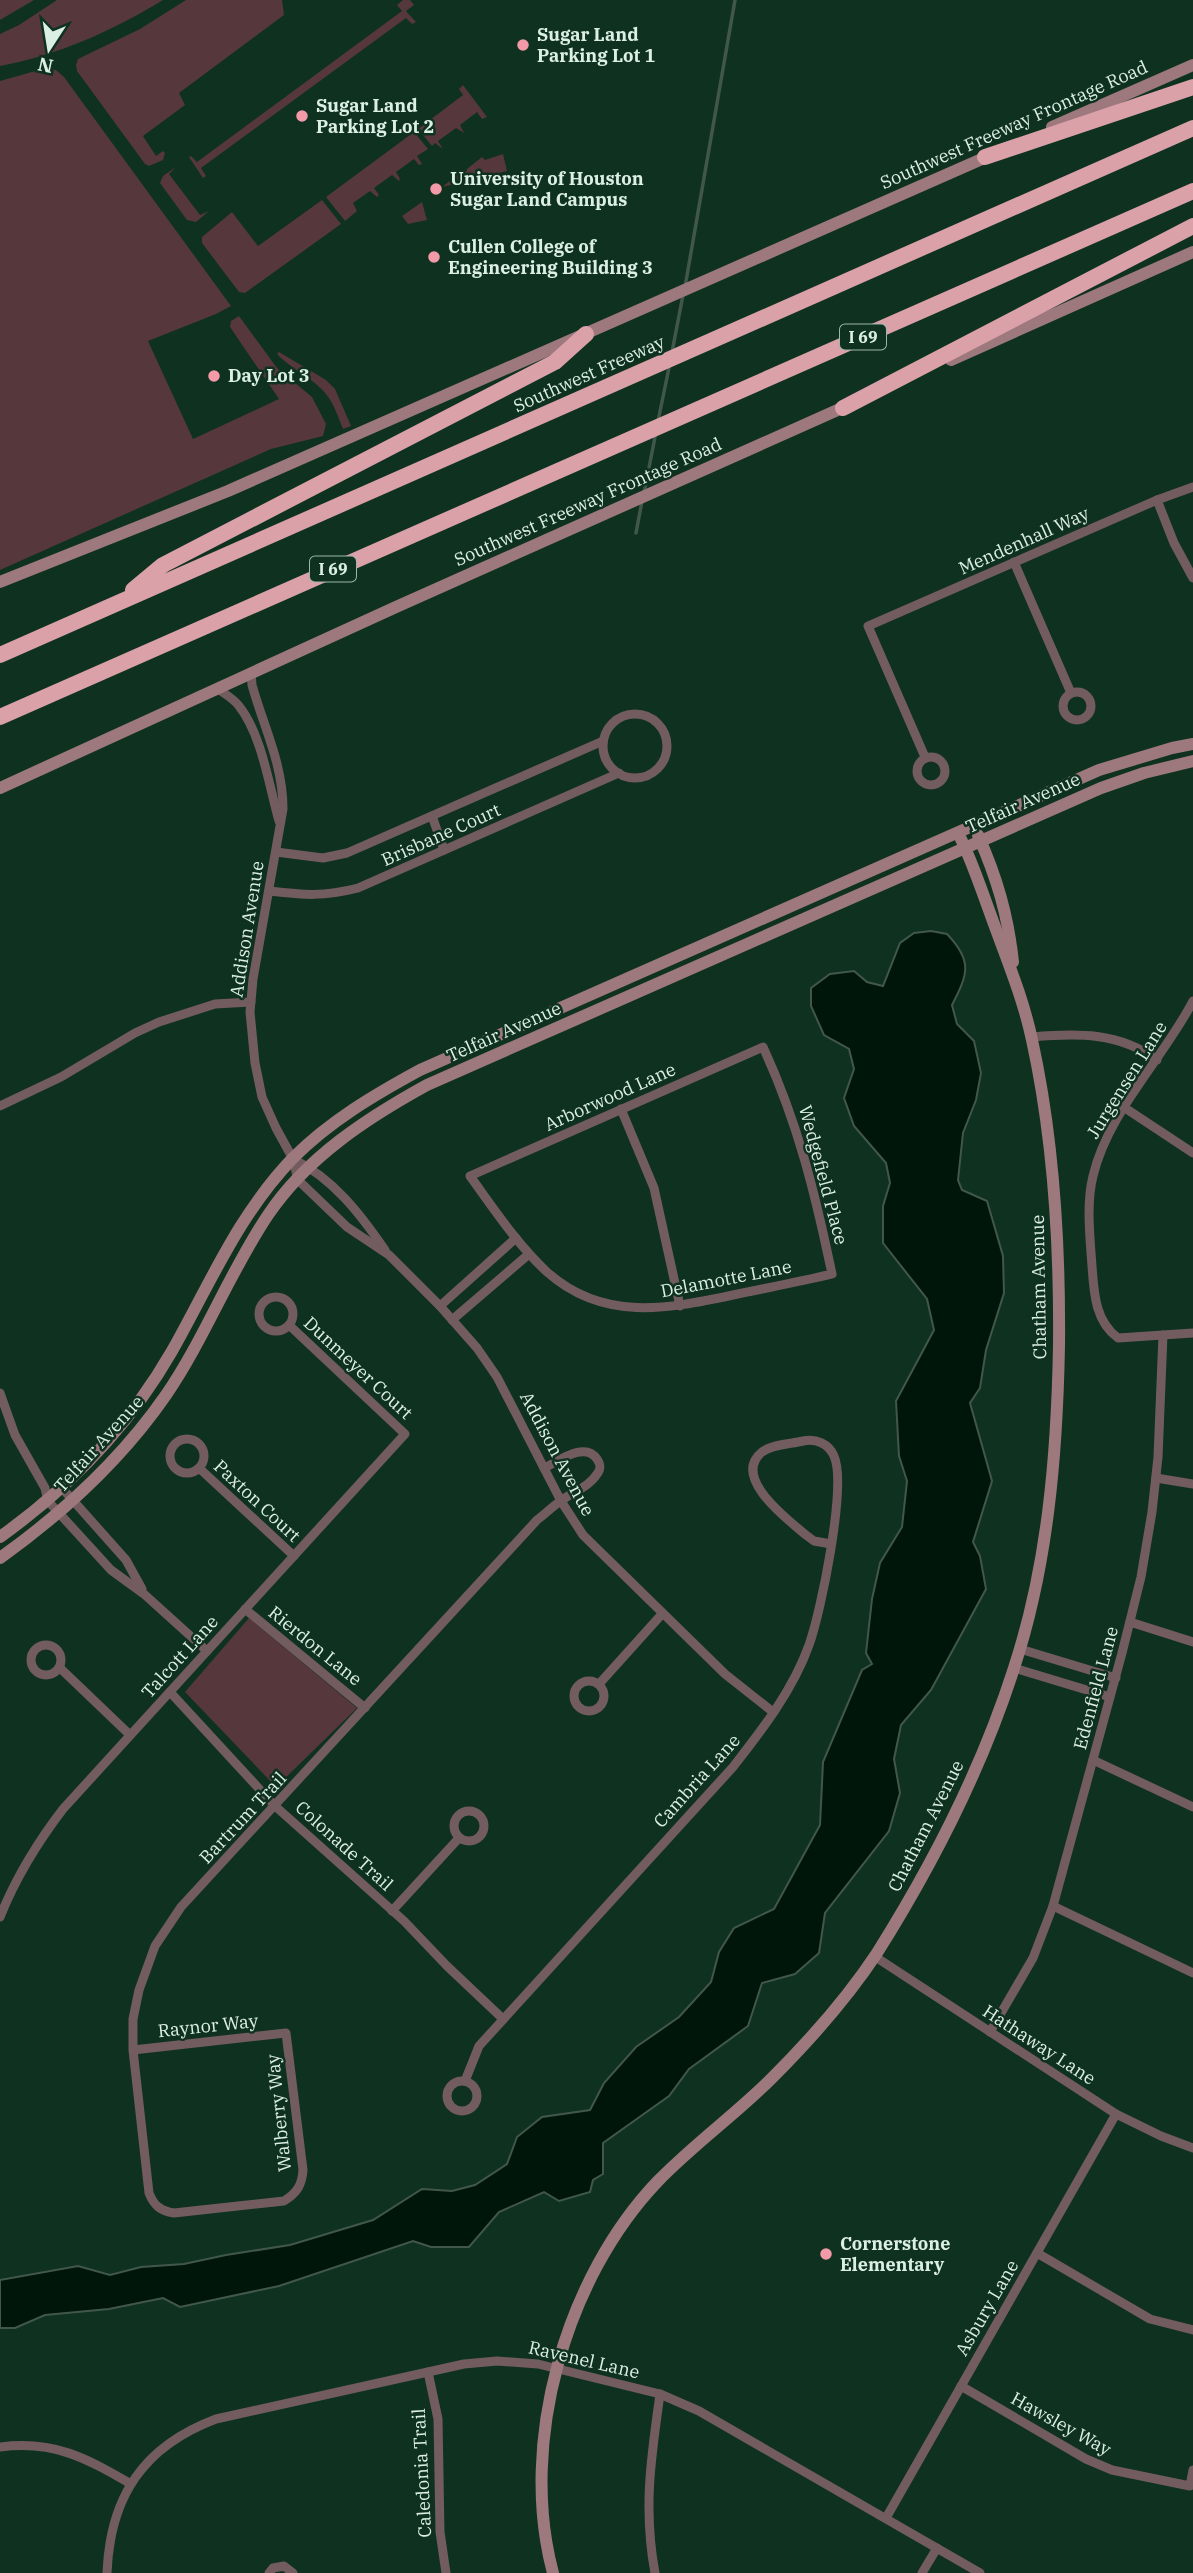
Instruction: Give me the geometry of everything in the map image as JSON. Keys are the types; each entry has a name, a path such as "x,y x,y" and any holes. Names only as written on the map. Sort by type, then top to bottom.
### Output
{"highway":[{"path":"985,157 1193,87"},
{"name":"Southwest Freeway","path":"0,655 1193,128"},
{"name":"I 69","path":"0,717 1193,191"},
{"path":"843,408 1193,226"},
{"path":"120,602 163,565 555,362 586,334"}],"street":[{"name":"Southwest Freeway Frontage Road","path":"0,582 228,491 1193,65"},
{"name":"Southwest Freeway Frontage Road","path":"0,788 691,475 1193,252"},
{"name":"Mendenhall Way","path":"925,757 868,626 1157,500 1193,487"},
{"path":"1157,500 1174,542 1193,578"},
{"path":"1014,562 1071,693"},
{"name":"Addison Avenue","path":"251,673 255,695 280,767 283,786 283,809 251,1002 255,1063 262,1097 293,1158 298,1180 347,1227 389,1255"},
{"name":"Addison Avenue","path":"218,689 238,704 249,723 261,755 279,823"},
{"name":"Brisbane Court","path":"269,891 311,896 358,888 620,774 635,778 646,777 663,763 667,753 665,733 652,718 631,714 613,722 603,741 346,853 323,858 276,852"},
{"path":"603,741 607,762 620,774"},
{"name":"Telfair Avenue","path":"0,1538 48,1501 108,1441 149,1388 228,1244 253,1206 293,1158 342,1117 419,1070 1099,770 1193,744"},
{"name":"Telfair Avenue","path":"0,1558 59,1514 132,1440 166,1395 200,1340 242,1258 269,1213 311,1167 353,1130 427,1085 1101,788 1144,773 1193,761"},
{"path":"432,816 444,850"},
{"name":"Chatham Avenue","path":"974,826 1001,892 1009,920 1016,983"},
{"name":"Chatham Avenue","path":"553,2573 542,2509 542,2464 547,2416 556,2367 569,2327 591,2277 631,2215 655,2185 772,2078 830,2014 874,1956 922,1877 954,1816 988,1741 1020,1649 1037,1578 1048,1513 1058,1378 1059,1289 1052,1161 1031,1037 1016,983 958,833"},
{"name":"Jurgensen Lane","path":"1163,1335 1118,1338 1103,1324 1097,1308 1092,1269 1089,1201 1099,1154 1193,1001"},
{"path":"0,1105 61,1077 135,1033 159,1022 215,1004 251,1002"},
{"path":"1031,1037 1066,1034 1101,1036 1129,1044 1157,1060"},
{"name":"Arborwood Lane","path":"470,1176 763,1046"},
{"name":"Wedgefield Place","path":"763,1046 784,1092 803,1146 832,1274"},
{"path":"1125,1108 1193,1153"},
{"path":"621,1109 654,1188 680,1306"},
{"name":"Addison Avenue","path":"293,1158 311,1167 360,1213 389,1255 440,1306 477,1349 497,1377 561,1500 583,1535 725,1674 773,1712"},
{"name":"Delamotte Lane","path":"470,1176 516,1238 548,1273 568,1288 613,1306 636,1309 680,1306 832,1274"},
{"path":"440,1306 516,1238"},
{"path":"452,1320 529,1254"},
{"name":"Dunmeyer Court","path":"289,1325 405,1434"},
{"path":"1163,1335 1193,1333"},
{"name":"Edenfield Lane","path":"990,2032 1033,1958 1052,1906 1130,1622 1141,1577 1156,1478 1163,1335"},
{"path":"0,1393 15,1434 45,1488 48,1501 111,1570 144,1594 207,1651"},
{"name":"Talcott Lane","path":"0,1917 13,1884 36,1845 63,1809 405,1434"},
{"name":"Cambria Lane","path":"465,2081 479,2046 733,1767 793,1680 808,1646 825,1584 831,1544 837,1466 829,1448 816,1440 769,1448 757,1458 753,1480 806,1535 814,1541 831,1544"},
{"name":"Bartrum Trail","path":"299,2188 284,2201 174,2213 158,2208 149,2193 133,2050 133,2019 139,1990 155,1946 181,1908 537,1520 561,1500 591,1481 599,1472 600,1464 595,1456 587,1451 577,1452 544,1468"},
{"name":"Paxton Court","path":"199,1468 294,1556"},
{"path":"1156,1478 1193,1484"},
{"path":"62,1488 126,1560 144,1594"},
{"name":"Rierdon Lane","path":"245,1609 365,1708"},
{"path":"599,1684 662,1614"},
{"path":"1130,1622 1193,1642"},
{"path":"1020,1649 1116,1678"},
{"path":"60,1668 131,1735"},
{"path":"1014,1668 1110,1697"},
{"name":"Colonade Trail","path":"170,1692 275,1806 392,1910 502,2018"},
{"path":"1093,1760 1193,1807"},
{"path":"392,1910 459,1838"},
{"path":"1052,1906 1193,1973"},
{"name":"Hathaway Lane","path":"874,1956 1116,2113 1161,2136 1193,2148"},
{"name":"Raynor Way","path":"133,2050 286,2033"},
{"name":"Walberry Way","path":"286,2033 303,2170 299,2188"},
{"name":"Asbury Lane","path":"886,2518 1116,2113"},
{"path":"1037,2253 1150,2319 1193,2329"},
{"name":"Ravenel Lane","path":"107,2573 113,2525 131,2484 160,2449 191,2428 216,2419 464,2364 497,2361 527,2361 556,2367 660,2395 699,2411 980,2573"},
{"name":"Caledonia Trail","path":"428,2372 438,2418 440,2532 446,2573"},
{"name":"Hawsley Way","path":"961,2386 1086,2459 1112,2470 1190,2486 1193,2470"},
{"path":"655,2573 649,2538 648,2503 660,2395"},
{"path":"0,2447 37,2446 60,2449 131,2484"},
{"path":"922,2573 937,2548"},
{"path":"269,2573 274,2568 284,2566 293,2573"}],"shaded area":[{"path":"0,0 34,0 0,20"},
{"path":"57,0 163,0 84,40 43,55 0,66 0,34"},
{"path":"186,0 282,0 284,15 179,93 185,105 143,136 156,156 163,151 165,153 163,160 149,166 77,71 76,65 78,59 140,29"},
{"path":"403,0 410,0 414,5 406,11 416,22 412,24 406,18 201,168 206,176 203,178 189,157 197,162 402,11 397,5"},
{"path":"46,68 56,70 64,77 231,306 148,341 193,439 279,399 230,327 231,321 239,316 277,368 312,397 326,424 323,436 271,449 0,570 0,81"},
{"path":"463,85 487,117 482,119 477,112 460,125 464,133 456,128 438,141 443,149 435,143 432,146 418,129 463,95 459,89"},
{"path":"414,132 428,149 417,156 422,164 419,165 414,159 396,172 399,181 392,175 374,188 379,195 377,197 370,191 353,203 357,211 345,221 326,197"},
{"path":"503,154 507,171 442,187 463,171 467,171 482,157 485,160"},
{"path":"176,167 169,174 200,215 209,211 196,222 187,220 160,183 163,176"},
{"path":"322,200 341,224 245,293 239,292 202,243 202,237 232,212 258,246"},
{"path":"422,202 427,220 408,224 402,216"},
{"path":"279,352 326,380 335,389 351,426 343,429 324,391 283,360 277,354"},
{"path":"931,931 947,934 964,960 962,985 952,1005 957,1024 974,1041 981,1073 976,1100 963,1133 958,1180 962,1190 987,1201 1003,1256 1004,1293 986,1350 980,1388 970,1403 992,1481 973,1542 980,1556 986,1589 931,1690 901,1725 894,1759 900,1793 889,1831 825,1913 819,1953 795,1974 762,1983 748,2026 689,2069 669,2096 603,2143 603,2174 593,2180 590,2192 559,2201 544,2192 499,2212 469,2247 431,2247 413,2241 279,2286 180,2307 163,2298 109,2309 45,2315 15,2328 0,2328 0,2280 78,2266 110,2275 141,2267 184,2264 290,2245 373,2220 422,2189 452,2191 475,2185 507,2164 517,2137 542,2117 590,2110 604,2083 636,2047 679,2017 711,1982 719,1952 734,1928 774,1909 820,1825 823,1762 862,1670 872,1664 866,1653 872,1599 880,1563 902,1527 907,1481 899,1456 896,1401 934,1330 927,1299 883,1243 883,1206 890,1183 886,1163 854,1126 844,1098 854,1069 849,1049 824,1035 811,1006 811,988 830,974 854,971 867,982 883,986 900,943 914,933"},
{"path":"249,1618 357,1708 276,1787 185,1692"}],"waterway":[{"path":"685,287 735,0"},
{"path":"672,352 683,295"},
{"path":"658,421 670,363"},
{"path":"644,493 656,432"},
{"path":"636,533 642,501"}],"place":[{"name":"Sugar Land Parking Lot 1","path":"523,45"},
{"name":"Sugar Land Parking Lot 2","path":"302,116"},
{"name":"University of Houston Sugar Land Campus","path":"436,189"},
{"name":"Cullen College of Engineering Building 3","path":"434,257"},
{"name":"Day Lot 3","path":"214,376"},
{"name":"Cornerstone Elementary","path":"826,2254"}]}
